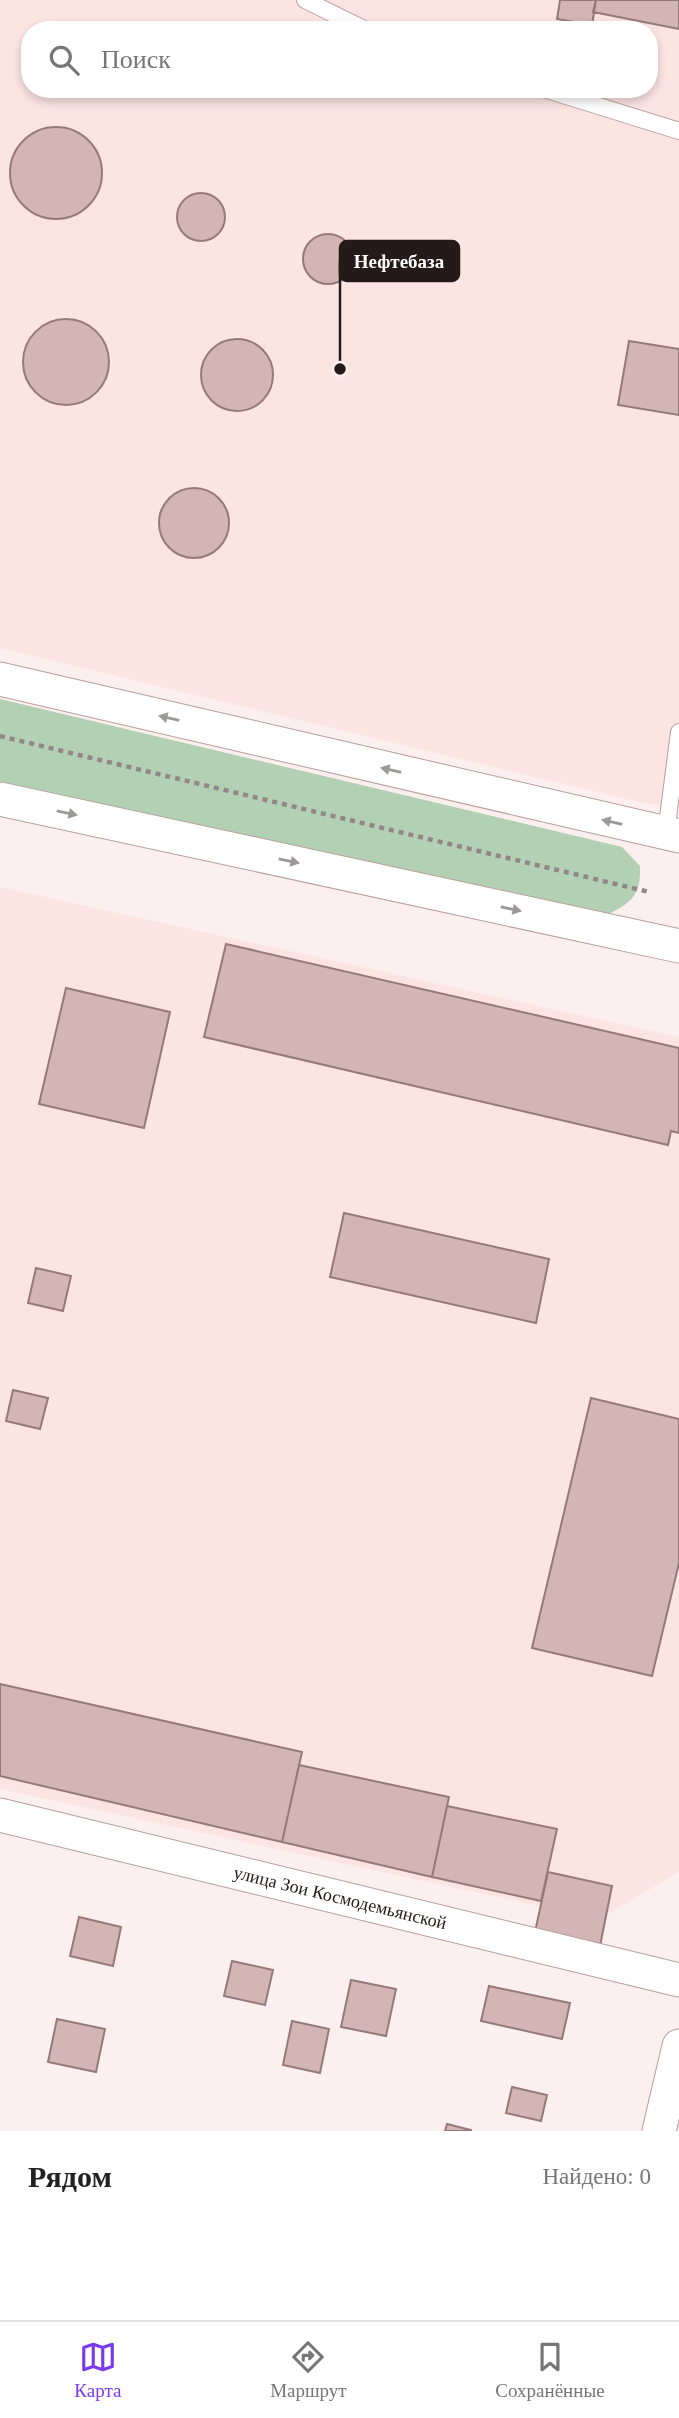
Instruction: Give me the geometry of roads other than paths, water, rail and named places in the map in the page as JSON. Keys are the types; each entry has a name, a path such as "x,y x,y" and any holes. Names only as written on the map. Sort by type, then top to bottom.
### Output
{"street":[{"path":"0,679 672,834"},
{"path":"0,799 679,946"},
{"name":"улица Зои Космодемьянской","path":"0,1815 679,1980"},
{"path":"659,2131 679,2046"}],"lane":[{"path":"305,0 348,21"},
{"path":"573,98 679,131"},
{"path":"672,834 679,732"}],"place":[{"name":"Нефтебаза","path":"340,369"}]}
